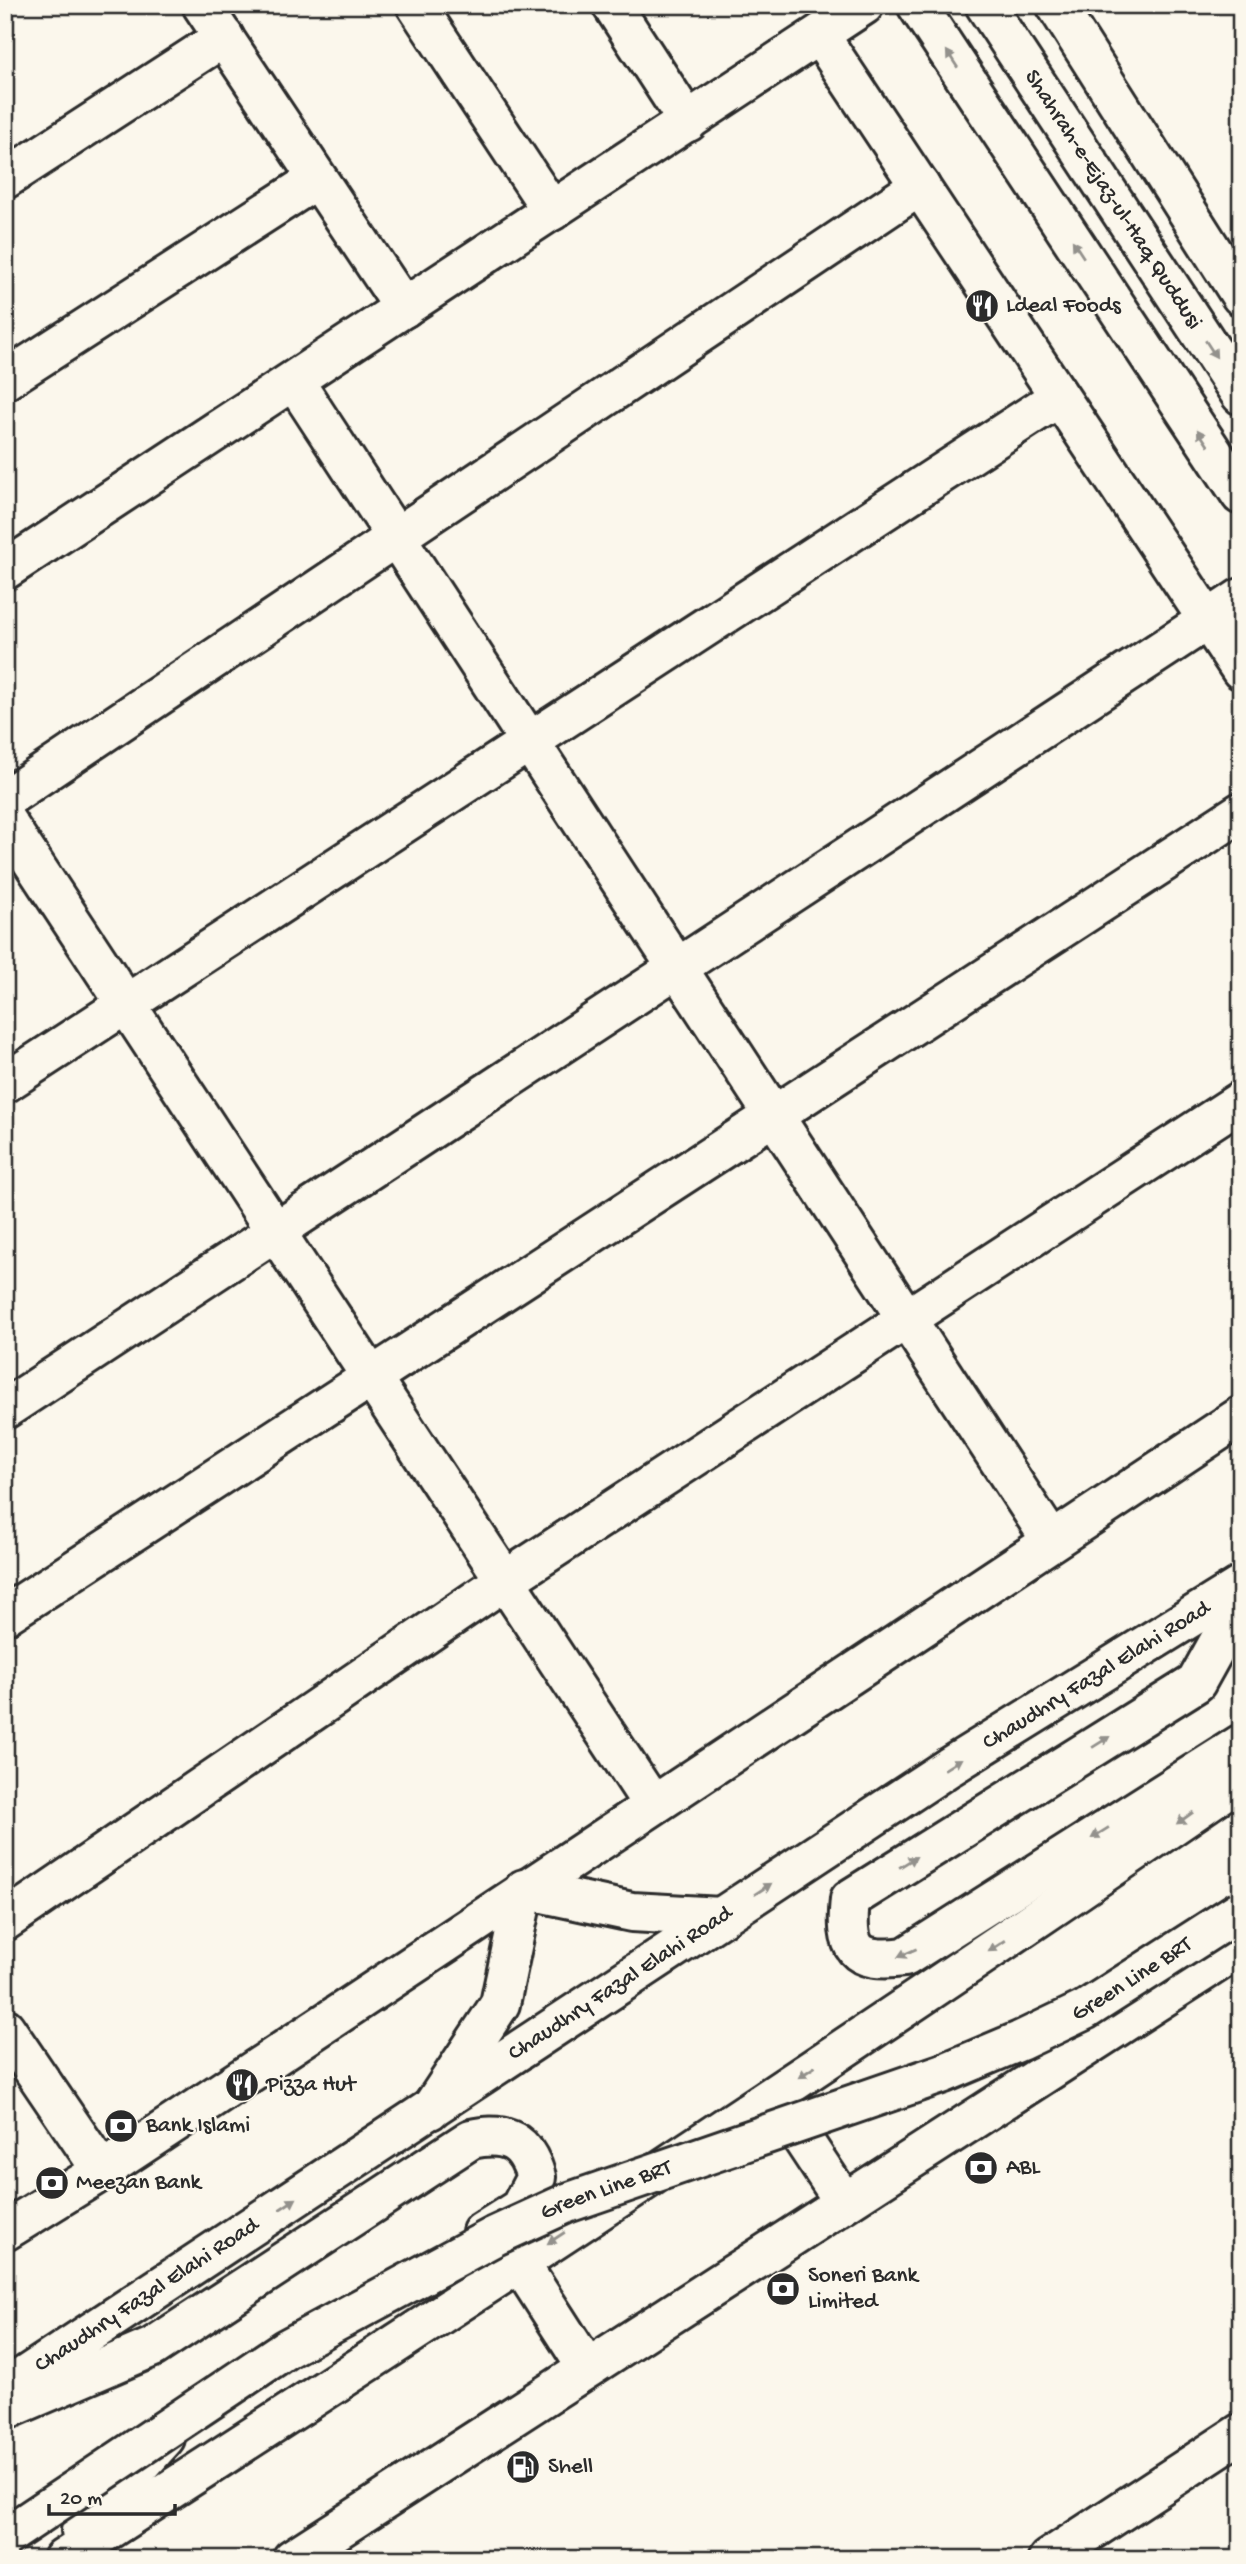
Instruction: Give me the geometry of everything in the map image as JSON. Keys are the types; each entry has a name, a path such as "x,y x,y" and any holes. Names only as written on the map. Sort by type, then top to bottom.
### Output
{"street":[{"path":"202,5 404,308"},
{"path":"416,5 552,211"},
{"path":"612,5 688,122"},
{"path":"5,570 864,5"},
{"path":"917,5 1241,495"},
{"name":"Shahrah-e-Ejaz-ul-Haq Quddusi","path":"985,5 1241,395"},
{"path":"1056,5 1241,296"},
{"path":"820,36 1241,670"},
{"path":"5,179 223,37"},
{"path":"5,380 317,179"},
{"path":"5,799 920,186"},
{"path":"293,381 1051,1540"},
{"path":"5,1083 1059,397"},
{"path":"5,1409 1241,598"},
{"path":"5,1615 1241,812"},
{"path":"5,820 274,1233 652,1804"},
{"path":"5,1921 504,1581 1241,1101"},
{"path":"5,2231 102,2171 1241,1416"},
{"name":"Chaudhry Fazal Elahi Road","path":"5,2389 949,1767 1241,1586"},
{"path":"1241,1602 1196,1683 850,1899 849,1937 859,1952 875,1961 905,1957 1241,1744"},
{"path":"63,2559 1039,1918 1241,1779"},
{"path":"524,1889 632,1912 721,1917"},
{"path":"430,2110 500,2004 524,1889"},
{"name":"Green Line BRT","path":"5,2537 286,2350 483,2242 567,2203 944,2073 1020,2040 1085,2010 1241,1910"},
{"path":"292,2559 1241,1947"},
{"path":"5,2028 102,2171"},
{"path":"773,2094 844,2202"},
{"path":"5,2410 153,2347 471,2139 492,2134 510,2138 524,2150 533,2166 536,2177 520,2208 177,2424 57,2559"},
{"path":"519,2262 587,2368"},
{"path":"1048,2559 1241,2433"}],"place":[{"name":"Ldeal Foods","path":"982,306"},
{"name":"Pizza Hut","path":"242,2085"},
{"name":"Bank Islami","path":"121,2126"},
{"name":"ABL","path":"981,2168"},
{"name":"Meezan Bank","path":"52,2183"},
{"name":"Soneri Bank Limited","path":"783,2289"},
{"name":"Shell","path":"523,2467"}]}
